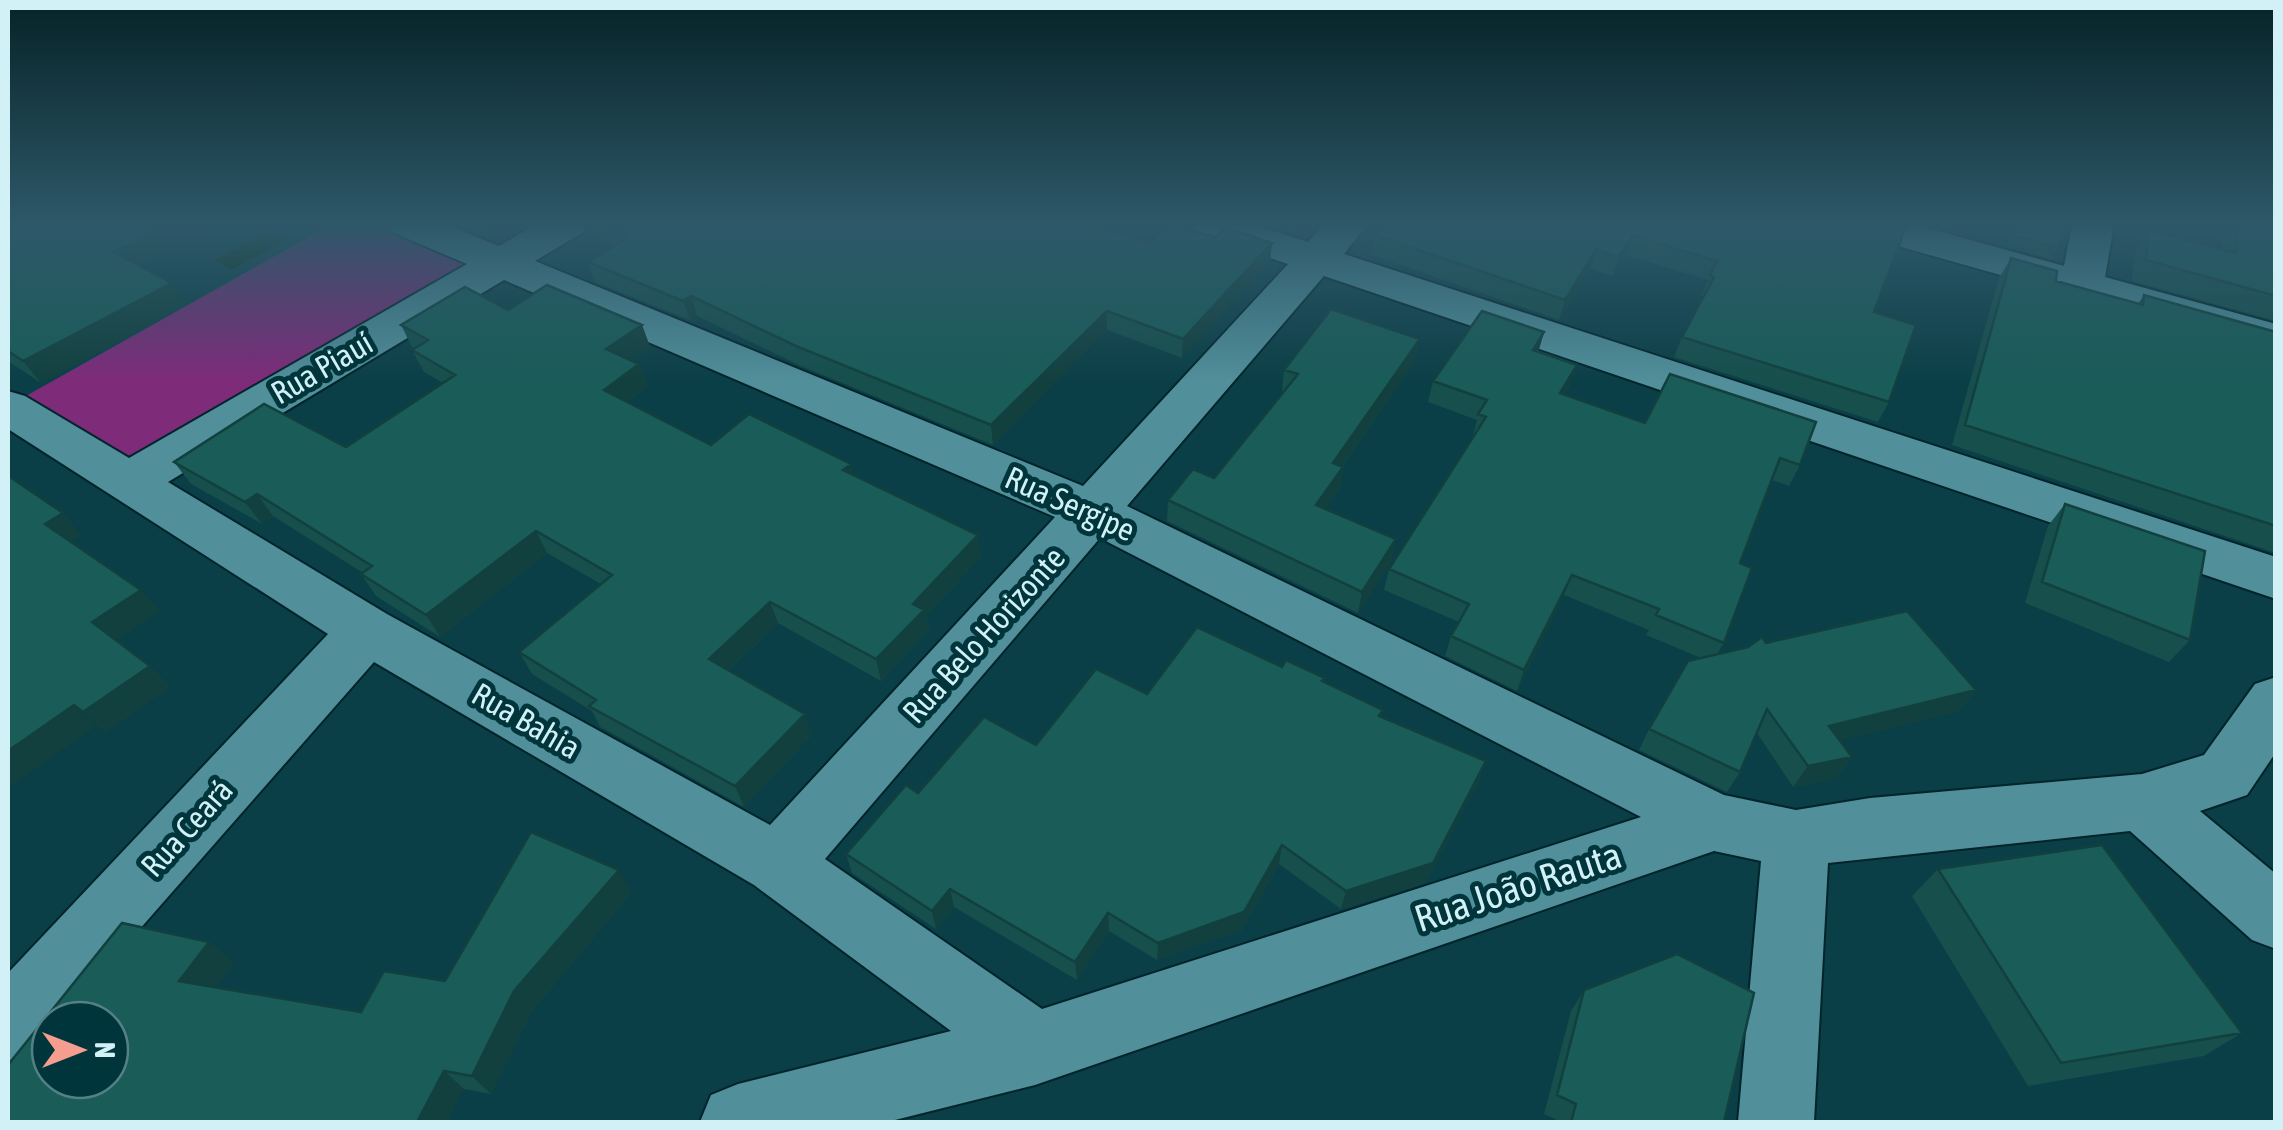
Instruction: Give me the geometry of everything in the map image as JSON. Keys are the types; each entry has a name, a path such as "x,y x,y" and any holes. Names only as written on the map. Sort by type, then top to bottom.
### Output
{"street":[{"name":"Rua Piauí","path":"128,482 476,277"},
{"name":"Rua Sergipe","path":"536,277 1094,512 1714,822"},
{"name":"Rua Belo Horizonte","path":"778,864 1301,277"},
{"path":"1433,277 2276,578"},
{"path":"2056,277 2276,339"},
{"path":"2082,284 2083,277"},
{"name":"Rua Bahia","path":"8,407 367,630 778,864 1035,1048"},
{"name":"Rua Ceará","path":"8,1025 367,630"},
{"name":"Rua João Rauta","path":"738,1122 1035,1048 1714,822 1796,838 1870,827 2142,802 2226,776 2276,701"},
{"path":"2142,802 2276,917"},
{"path":"1776,1122 1796,838"}],"shaded area":[{"path":"238,277 465,277 135,472 17,401"}],"building":[{"path":"8,277 160,277 172,283 23,361 8,351"},
{"path":"624,277 1241,277 1183,339 1107,311 991,425 796,346 691,296 683,301"},
{"path":"1497,277 1579,277 1565,300"},
{"path":"1714,277 1887,277 1874,312 1916,325 1889,402 1682,337"},
{"path":"2006,277 2056,277 2056,281 2143,305 2144,295 2276,332 2276,526 1965,425"},
{"path":"2206,277 2276,277 2276,296"},
{"path":"547,285 642,325 606,349 639,364 604,390 711,445 749,414 851,464 843,470 978,535 913,604 924,610 876,659 770,602 709,659 805,714 735,786 589,706 596,700 519,652 612,575 536,531 426,615 361,574 372,566 257,494 245,502 174,462 264,404 346,447 455,375 412,350 428,340 401,325 465,287 508,310"},
{"path":"1331,309 1420,339 1333,463 1343,467 1316,505 1396,539 1362,592 1168,500 1193,469 1214,478 1298,374 1284,370"},
{"path":"1482,311 1544,332 1533,350 1577,365 1560,393 1645,423 1670,374 1816,422 1800,465 1780,458 1740,563 1752,568 1724,643 1656,615 1659,609 1572,575 1524,670 1451,636 1469,604 1389,569 1486,417 1478,414 1487,400 1433,381"},
{"path":"8,478 63,513 45,524 141,590 92,622 150,666 83,712 74,705 8,751"},
{"path":"2065,504 2205,551 2190,640 2042,582"},
{"path":"1907,611 1976,690 1829,726 1852,757 1808,766 1767,709 1740,772 1649,729 1688,661 1748,647 1762,637 1766,643"},
{"path":"1197,627 1282,667 1286,660 1325,678 1322,681 1383,710 1379,716 1486,761 1433,863 1346,891 1282,845 1244,912 1158,943 1108,913 1075,962 950,889 932,911 846,854 906,785 918,793 984,717 1036,745 1096,669 1147,694"},
{"path":"531,832 619,870 514,991 472,1076 444,1071 417,1122 8,1122 8,1065 30,1038 30,1100 130,1100 130,1000 60,1000 122,923 209,942 179,981 361,1012 384,971 445,981"},
{"path":"2102,845 2242,1033 2061,1063 1938,869"},
{"path":"1677,954 1754,993 1724,1122 1571,1122 1576,1104 1557,1095 1584,990"}]}
